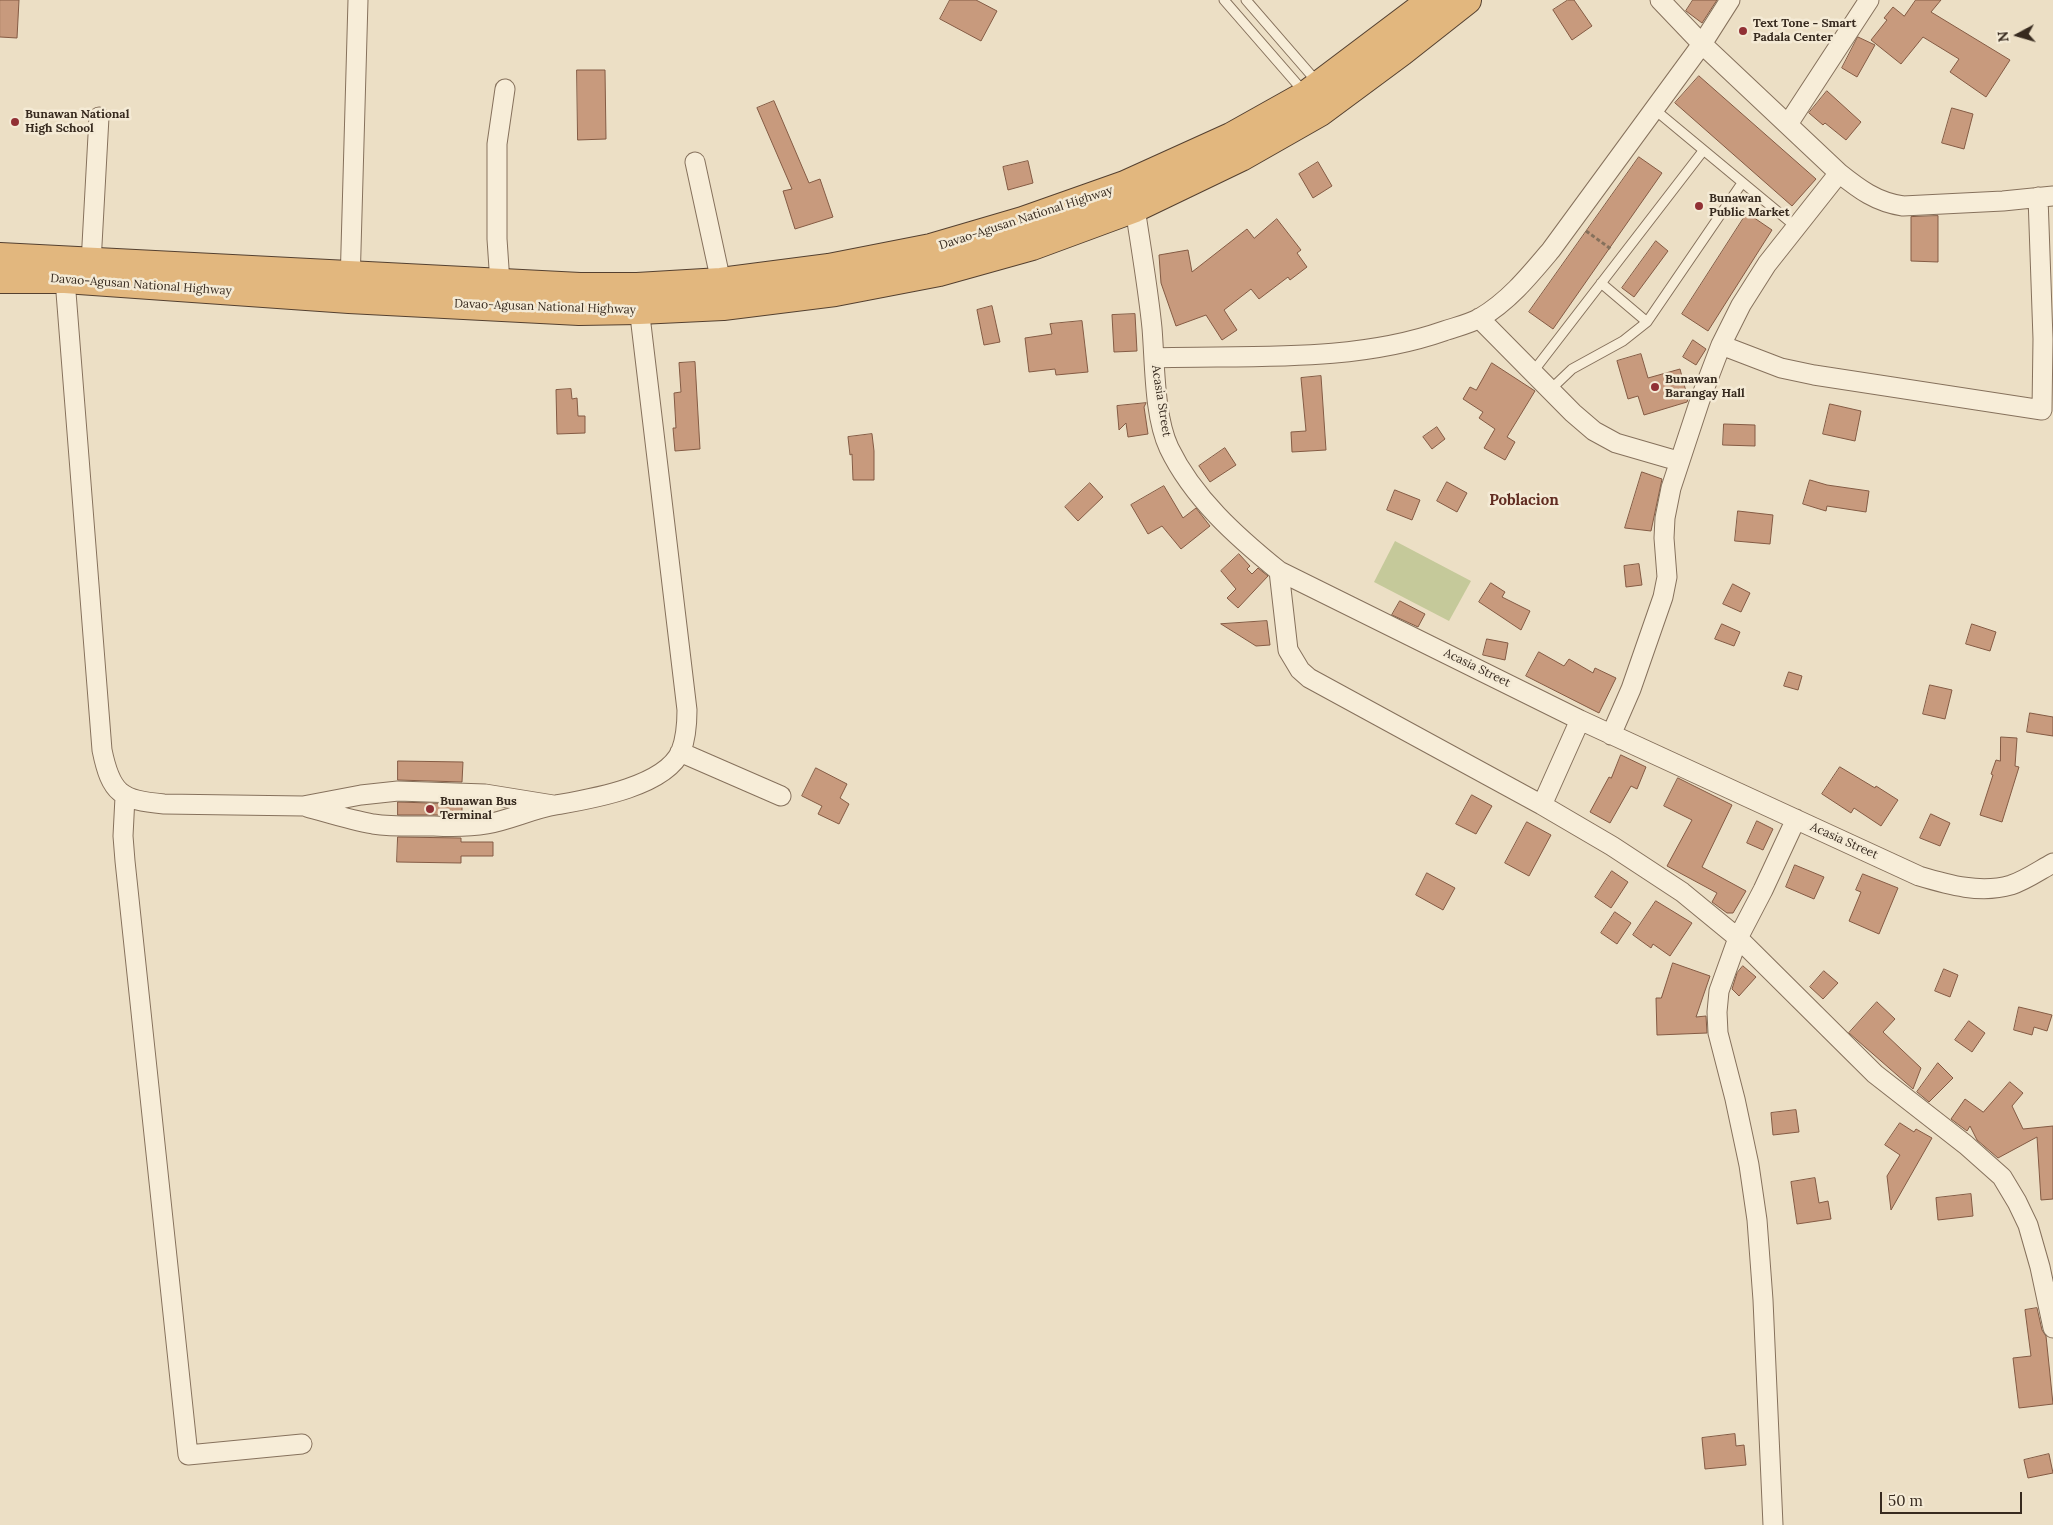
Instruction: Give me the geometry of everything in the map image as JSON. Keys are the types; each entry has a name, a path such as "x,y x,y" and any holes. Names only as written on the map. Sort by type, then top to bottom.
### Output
{"highway":[{"name":"Davao-Agusan National Highway","path":"1320,99 1432,0"},
{"name":"Davao-Agusan National Highway","path":"0,279 64,270 91,263 579,311 721,282 829,268 931,248 1022,221 1125,186 1158,184 1241,157 1320,99 1467,0"},
{"name":"Davao-Agusan National Highway","path":"0,257 64,270 350,288 500,283 580,287 638,299 722,306 835,292 939,272 1032,246 1135,208 1158,184"}],"street":[{"path":"350,288 358,0"},
{"path":"1660,0 1702,44 1839,173 1862,192 1875,199 1888,204 1903,206 2045,197 2042,410 1781,368 1721,345"},
{"path":"1154,358 1327,354 1366,350 1406,342 1479,318 1503,301 1527,278 1572,222 1702,44 1730,0"},
{"path":"1788,124 1868,0"},
{"path":"500,283 497,238 497,162 505,89"},
{"path":"91,263 99,117"},
{"path":"695,162 721,282"},
{"path":"1611,735 1632,689 1653,629 1666,577 1665,518 1678,461 1721,345 1741,305 1767,264 1795,226 1839,173"},
{"name":"Acasia Street","path":"1135,208 1148,296 1162,424 1168,446 1208,505 1254,551 1280,571 1611,735 1919,876 1978,889 2012,885 2053,863"},
{"path":"64,270 102,750 106,770 113,785 125,797 143,802 164,804 303,806 360,794 398,792 485,794 553,805"},
{"path":"303,806 373,824 462,827 486,825 553,805 600,797 643,782 667,768 680,752 687,731 687,710 638,299"},
{"path":"1479,318 1532,373 1594,431 1616,443 1678,461"},
{"path":"1280,571 1288,650 1300,670 1309,678 1542,805 1612,846 1682,892 1738,938 1875,1074 1966,1145 2002,1177 2028,1225 2040,1267 2053,1328"},
{"path":"1542,805 1580,720"},
{"path":"680,752 781,796"},
{"path":"125,797 123,836 125,861 188,1455 302,1444"},
{"path":"1773,1525 1763,1300 1757,1220 1749,1165 1718,1033 1717,1019 1719,991 1738,938 1796,820"}],"lane":[{"path":"1224,0 1320,99"},
{"path":"1246,0 1320,99"},
{"path":"1654,109 1795,226"},
{"path":"1532,373 1703,151"},
{"path":"1550,390 1572,368 1623,341 1647,322 1742,183"},
{"path":"1601,284 1647,322"}],"path":[{"path":"1572,222 1622,257"}],"green space":[{"path":"1395,541 1471,581 1449,621 1374,582"}],"building":[{"path":"0,0 19,0 17,38 0,37"},
{"path":"950,0 976,0 997,11 981,41 940,19"},
{"path":"1568,0 1574,0 1592,26 1572,40 1553,10"},
{"path":"1693,0 1717,0 1702,23 1686,11"},
{"path":"1916,0 1941,0 1931,12 2010,60 1986,97 1950,72 1959,59 1923,37 1901,64 1871,40 1887,20 1884,18 1893,7 1904,16"},
{"path":"1858,37 1875,45 1857,77 1842,68"},
{"path":"577,70 605,70 606,139 578,140"},
{"path":"1699,76 1816,179 1792,206 1675,103"},
{"path":"1827,91 1861,122 1846,140 1809,113"},
{"path":"774,101 809,183 820,179 833,217 795,229 783,191 792,189 757,108"},
{"path":"1952,108 1973,114 1964,149 1942,143"},
{"path":"1639,157 1662,173 1553,329 1529,312"},
{"path":"1028,161 1033,183 1008,190 1003,167"},
{"path":"1318,162 1332,186 1313,198 1299,174"},
{"path":"1747,213 1772,230 1708,331 1682,314"},
{"path":"1938,216 1938,262 1911,261 1911,217"},
{"path":"1277,219 1301,250 1297,253 1307,267 1290,280 1288,277 1259,299 1251,289 1224,310 1237,330 1222,340 1206,315 1176,326 1161,283 1159,255 1188,250 1192,272 1247,229 1254,238"},
{"path":"1656,241 1668,251 1634,297 1622,288"},
{"path":"992,306 1000,342 984,345 977,310"},
{"path":"1135,314 1137,351 1114,352 1112,315"},
{"path":"1082,321 1088,372 1056,375 1055,369 1029,372 1025,338 1052,334 1050,324"},
{"path":"1693,340 1706,349 1696,365 1683,357"},
{"name":"Bunawan Barangay Hall","path":"1641,354 1648,378 1680,369 1688,399 1687,402 1644,415 1638,396 1628,399 1617,361"},
{"path":"695,362 700,449 675,451 673,428 676,428 674,393 681,392 679,363"},
{"path":"1492,363 1535,391 1507,437 1515,442 1505,460 1484,448 1495,429 1479,418 1483,412 1463,399 1470,387 1476,390"},
{"path":"1321,376 1326,450 1292,452 1291,432 1306,431 1301,378"},
{"path":"571,389 572,399 577,398 578,416 585,416 585,433 557,434 556,390"},
{"path":"1146,403 1144,407 1148,434 1128,437 1126,423 1119,430 1117,406"},
{"path":"1830,404 1861,411 1855,441 1823,434"},
{"path":"1724,424 1755,425 1755,446 1723,445"},
{"path":"1437,427 1445,439 1432,449 1423,437"},
{"path":"872,434 874,480 853,480 852,454 850,455 848,437"},
{"path":"1225,448 1236,465 1210,482 1199,466"},
{"path":"1642,472 1662,479 1651,531 1625,528"},
{"path":"1810,480 1827,485 1869,491 1866,512 1827,506 1826,511 1803,504"},
{"path":"1447,482 1467,493 1457,512 1437,501"},
{"path":"1090,483 1103,497 1078,521 1065,507"},
{"path":"1164,486 1183,518 1196,508 1210,526 1181,549 1162,526 1148,534 1131,505"},
{"path":"1395,490 1420,500 1412,520 1387,510"},
{"path":"1738,511 1773,515 1770,544 1735,541"},
{"path":"1239,554 1250,566 1247,569 1252,574 1258,568 1268,576 1238,608 1227,598 1236,589 1221,571"},
{"path":"1639,564 1642,585 1626,587 1624,566"},
{"path":"1491,583 1505,592 1502,597 1530,611 1521,630 1479,602"},
{"path":"1733,584 1750,593 1741,612 1723,604"},
{"path":"1400,601 1425,614 1418,627 1392,615"},
{"path":"1267,621 1270,645 1256,646 1221,624"},
{"path":"1722,624 1740,632 1734,646 1715,639"},
{"path":"1972,624 1996,632 1990,651 1966,644"},
{"path":"1487,639 1508,643 1505,660 1483,655"},
{"path":"1539,652 1564,666 1569,659 1593,673 1595,668 1616,678 1599,713 1526,676"},
{"path":"1789,672 1802,676 1798,690 1784,686"},
{"path":"1930,685 1952,690 1945,719 1923,714"},
{"path":"2030,713 2053,717 2053,736 2027,732"},
{"path":"2001,737 2017,738 2015,766 2019,767 2002,822 1980,815 1996,760 2000,761"},
{"path":"1621,755 1646,767 1637,789 1631,786 1610,823 1590,812 1609,777 1611,778"},
{"path":"398,761 463,762 462,782 398,780"},
{"path":"1840,767 1898,800 1881,826 1854,808 1851,813 1822,794"},
{"path":"816,768 847,784 840,798 849,804 839,824 818,814 822,806 802,796"},
{"path":"1678,778 1732,805 1702,867 1746,891 1733,913 1727,913 1712,902 1717,893 1667,866 1692,820 1664,806"},
{"path":"1472,795 1492,806 1476,834 1456,824"},
{"path":"398,802 462,804 462,815 398,815"},
{"path":"1931,814 1950,823 1940,846 1920,838"},
{"path":"1757,821 1773,829 1763,850 1747,843"},
{"path":"1527,822 1551,835 1529,876 1505,863"},
{"path":"398,837 461,838 461,842 493,842 493,856 461,856 461,863 397,862"},
{"path":"1795,865 1824,877 1814,899 1786,887"},
{"path":"1612,871 1628,882 1611,908 1595,897"},
{"path":"1427,873 1455,888 1443,910 1416,895"},
{"path":"1863,874 1898,888 1879,934 1849,921 1861,892 1856,890"},
{"path":"1656,901 1692,923 1670,956 1653,944 1651,948 1633,935"},
{"path":"1615,912 1631,923 1617,944 1601,933"},
{"path":"1673,963 1710,976 1696,1017 1706,1016 1707,1033 1657,1035 1656,998 1661,998"},
{"path":"1743,966 1756,977 1739,996 1732,989 1737,973"},
{"path":"1944,969 1958,975 1950,997 1935,991"},
{"path":"1824,971 1838,983 1823,999 1810,987"},
{"path":"1877,1002 1895,1019 1883,1032 1921,1068 1913,1089 1849,1033"},
{"path":"2019,1007 2052,1015 2047,1031 2034,1027 2032,1035 2014,1030"},
{"path":"1969,1021 1985,1033 1972,1052 1955,1040"},
{"path":"1938,1063 1953,1078 1929,1102 1917,1092"},
{"path":"2010,1082 2023,1093 2012,1106 2023,1129 2053,1126 2053,1199 2041,1200 2037,1137 1998,1158 1977,1140 1970,1126 1967,1131 1951,1119 1965,1099 1983,1112"},
{"path":"1796,1110 1799,1132 1773,1135 1771,1113"},
{"path":"1900,1123 1914,1132 1916,1129 1932,1138 1891,1210 1887,1176 1900,1155 1885,1145"},
{"path":"1815,1178 1819,1203 1828,1201 1831,1219 1797,1224 1791,1182"},
{"path":"1971,1194 1973,1216 1938,1220 1936,1198"},
{"path":"2037,1308 2042,1330 2046,1336 2053,1404 2019,1408 2013,1358 2031,1356 2025,1310"},
{"path":"1735,1434 1736,1446 1744,1445 1746,1465 1705,1469 1702,1438"},
{"path":"2049,1454 2053,1473 2028,1478 2024,1460"}],"place":[{"name":"Text Tone - Smart Padala Center","path":"1743,31"},
{"name":"Bunawan National High School","path":"15,122"},
{"name":"Bunawan Public Market","path":"1699,206"},
{"name":"Bunawan Barangay Hall","path":"1655,387"},
{"name":"Bunawan Bus Terminal","path":"430,809"}],"district":[{"name":"Poblacion","path":"1524,501"}]}
